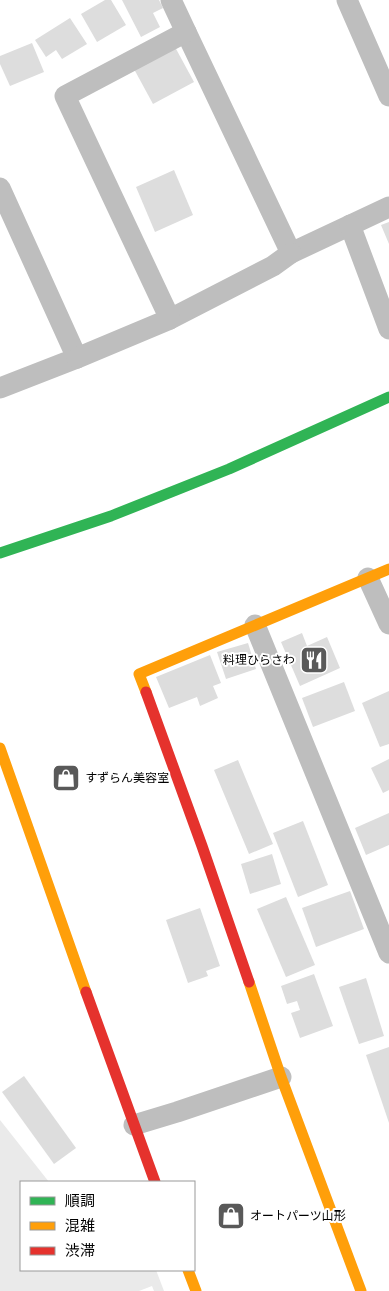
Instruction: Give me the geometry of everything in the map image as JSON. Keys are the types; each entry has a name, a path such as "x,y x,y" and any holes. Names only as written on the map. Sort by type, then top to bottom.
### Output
{"street":[{"path":"171,0 291,253"},
{"path":"346,0 389,96"},
{"path":"170,319 65,96 186,32"},
{"path":"0,188 77,358"},
{"path":"0,388 170,319 272,266 291,253 389,208"},
{"path":"350,225 389,329"},
{"path":"0,553 111,516 220,473 389,397"},
{"path":"361,1291 281,1076 202,846 139,674 389,569"},
{"path":"368,578 389,624"},
{"path":"255,625 389,953"},
{"path":"0,748 6,790 155,1181"},
{"path":"134,1125 281,1076"},
{"path":"188,1271 196,1291"}],"shaded area":[{"path":"0,1120 48,1181 20,1181 20,1271 156,1271 164,1291 154,1291 152,1286 139,1291 0,1291"}],"building":[{"path":"105,0 111,0 126,25 97,42 81,14"},
{"path":"122,0 159,0 163,8 153,13 160,27 141,37"},
{"path":"70,18 87,44 62,59 56,50 46,57 35,40"},
{"path":"32,43 44,72 10,86 0,64 0,56"},
{"path":"175,47 194,82 153,104 134,69"},
{"path":"174,170 193,215 155,232 136,187"},
{"path":"389,222 389,244 381,225"},
{"path":"302,633 307,646 327,637 340,668 300,686 281,642"},
{"path":"248,643 256,669 226,679 217,652"},
{"path":"210,655 221,683 213,686 218,698 200,706 197,697 169,708 156,677"},
{"path":"344,682 355,711 313,727 302,698"},
{"path":"389,691 389,744 380,747 362,703"},
{"path":"389,759 389,790 383,793 371,768"},
{"path":"238,760 273,844 249,854 214,770"},
{"path":"389,813 389,845 366,855 355,828"},
{"path":"303,821 328,885 298,897 273,833"},
{"path":"272,854 281,884 250,894 241,864"},
{"path":"350,891 364,929 316,947 302,908"},
{"path":"286,897 315,965 286,977 257,909"},
{"path":"200,908 220,966 206,971 208,976 188,983 166,920"},
{"path":"314,974 333,1026 300,1038 291,1013 300,1010 297,1001 287,1004 281,986"},
{"path":"366,978 384,1036 359,1044 339,987"},
{"path":"389,1047 389,1123 366,1055"},
{"path":"24,1076 76,1148 54,1164 2,1092"}],"traffic: fast":[{"path":"0,553 111,516 229,469 389,397"}],"traffic: slow":[{"path":"146,692 139,674 389,569"},
{"path":"0,748 86,992"},
{"path":"249,982 281,1077 361,1291"},
{"path":"188,1271 196,1291"}],"traffic: jam":[{"path":"146,692 249,982"},
{"path":"86,992 155,1181"}],"place":[{"name":"料理ひらさわ","path":"314,660"},
{"name":"すずらん美容室","path":"66,778"},
{"name":"オートパーツ山形","path":"231,1216"}]}
